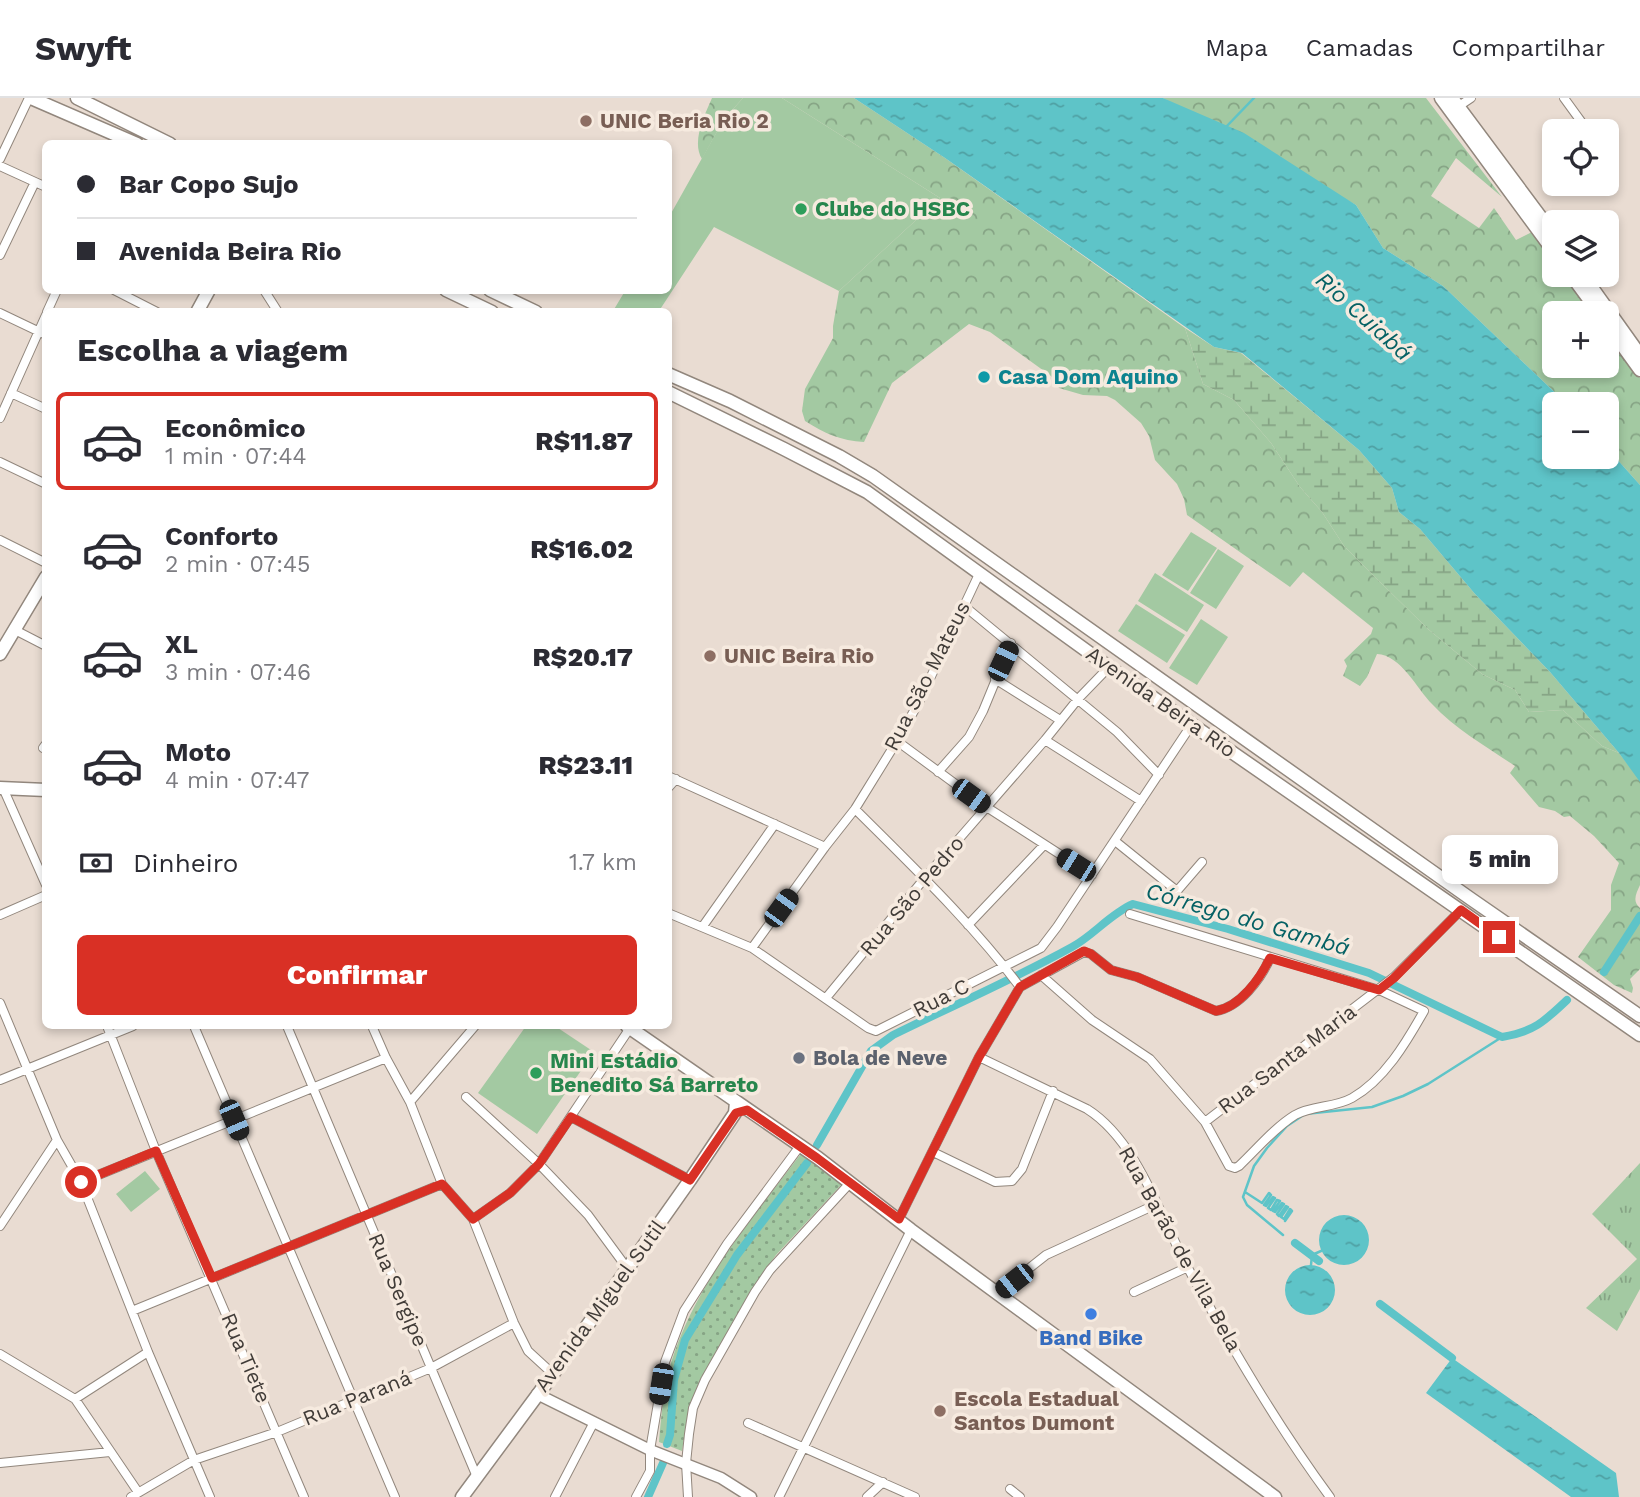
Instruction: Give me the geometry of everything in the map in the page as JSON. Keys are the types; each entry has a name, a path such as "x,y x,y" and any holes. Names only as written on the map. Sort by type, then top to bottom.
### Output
{"main road":[{"path":"30,98 128,140"},
{"path":"76,98 150,139"},
{"path":"1441,98 1453,105 1542,220"},
{"path":"1453,105 1542,235"},
{"path":"1592,287 1640,355"},
{"path":"454,294 484,308"},
{"path":"498,294 528,308"},
{"path":"1619,341 1640,370"},
{"name":"Avenida Beira Rio","path":"672,376 730,401 873,476 1640,1016"},
{"name":"Avenida Beira Rio","path":"672,394 867,492 1112,669 1640,1035"},
{"path":"717,416 728,412 730,401"},
{"path":"736,426 736,418 750,411"},
{"path":"979,574 986,570 993,571 1031,589"},
{"path":"0,654 42,584"},
{"path":"1112,669 1130,665 1132,658"},
{"path":"1,788 42,790"},
{"path":"632,1029 800,1146 1275,1497"},
{"name":"Avenida Miguel Sutil","path":"463,1497 553,1374 741,1105"}],"street":[{"path":"0,159 30,98"},
{"path":"1453,105 1471,98"},
{"path":"1564,98 1579,119"},
{"path":"0,166 42,185"},
{"path":"0,255 34,182"},
{"path":"122,294 150,308"},
{"path":"0,313 42,333 0,418"},
{"path":"11,393 42,407"},
{"path":"0,462 42,482"},
{"path":"0,540 42,561"},
{"name":"Rua São Mateus","path":"752,948 855,809 897,741 919,702 962,604 979,574"},
{"path":"962,604 1117,732 1159,775"},
{"path":"13,629 42,644"},
{"path":"938,772 969,737 983,711 1011,643"},
{"name":"Rua São Pedro","path":"826,998 1077,699 1112,669"},
{"path":"995,679 1060,720"},
{"name":"Rua C","path":"826,998 876,1031 1007,969 1041,948 1192,724"},
{"path":"1045,740 1141,801"},
{"path":"897,741 988,808 1092,875"},
{"path":"672,777 825,847"},
{"path":"1,788 42,876"},
{"path":"855,809 968,925 1019,986"},
{"path":"703,926 775,824"},
{"path":"1115,841 1177,891 1202,862"},
{"path":"968,925 1044,845"},
{"path":"0,915 42,897"},
{"name":"Rua Santa Maria","path":"1205,1122 1394,978 1461,910"},
{"path":"672,914 752,948 826,998"},
{"path":"1041,975 1091,1020 1150,1059 1205,1122 1229,1166 1235,1168 1293,1116 1307,1109 1329,1106 1352,1098 1381,1076 1424,1012 1379,990 1130,914"},
{"path":"899,1219 979,1057 1019,986 1084,951 1111,970 1137,977 1216,1011 1230,1007 1240,999 1265,969 1270,958"},
{"path":"0,1003 57,1140 81,1182 148,1352 210,1497"},
{"name":"Rua Tiete","path":"108,1029 156,1151 304,1497"},
{"path":"0,1080 126,1029"},
{"path":"195,1029 395,1497"},
{"name":"Rua Sergipe","path":"288,1029 477,1478"},
{"path":"373,1029 410,1102 442,1184 473,1219 514,1323 528,1351 553,1374"},
{"path":"410,1102 469,1029"},
{"path":"473,1219 510,1193 539,1164 628,1029"},
{"name":"Rua Barão de Vila Bela","path":"979,1057 1053,1091 1112,1128 1131,1156 1188,1267 1265,1403 1330,1497"},
{"path":"81,1182 386,1058"},
{"path":"933,1152 995,1182 1012,1181 1022,1168 1053,1091"},
{"path":"466,1097 539,1164 588,1215 626,1268"},
{"path":"571,1117 690,1180"},
{"path":"0,1226 57,1140"},
{"path":"636,1497 650,1471 650,1450 665,1362 684,1311 727,1244 800,1146"},
{"path":"688,1497 686,1463 693,1408 705,1380 770,1270 850,1183"},
{"path":"132,1311 442,1184"},
{"path":"998,1293 1046,1255 1157,1204"},
{"path":"779,1497 911,1230"},
{"path":"1134,1292 1188,1267"},
{"name":"Rua Paraná","path":"134,1494 194,1460 277,1432 431,1368 514,1323"},
{"path":"75,1399 148,1352"},
{"path":"0,1354 75,1399 134,1494"},
{"path":"537,1394 650,1450 721,1478 751,1497"},
{"path":"555,1497 594,1422"},
{"path":"748,1423 915,1497"},
{"path":"0,1463 110,1452"},
{"path":"867,1497 883,1482"},
{"path":"1010,1489 1020,1497"}],"green space":[{"path":"712,98 743,98 724,119 702,159 698,136"},
{"name":"Clube do HSBC","path":"743,98 782,98 940,198 839,291 714,227 672,291 672,212 724,119"},
{"path":"782,98 854,98 945,158 1185,328 1203,384 1234,400 1271,443 1344,546 1428,629 1482,674 1515,690 1529,712 1563,710 1602,746 1619,753 1640,780 1640,885 1635,900 1640,908 1640,969 1630,979 1632,993 1614,985 1578,957 1611,910 1611,885 1619,863 1594,836 1570,816 1564,817 1555,811 1539,807 1510,773 1515,766 1451,722 1394,660 1377,654 1360,686 1343,676 1347,666 1344,660 1371,634 1373,628 1303,572 1290,587 1187,515 1177,484 1155,460 1149,436 1141,423 1115,400 1107,396 1083,395 1059,388 1051,376 990,332 969,324 892,383 864,442 833,436 805,421 802,411 805,389 833,338 839,291 940,198"},
{"path":"1163,98 1426,98 1502,197 1456,158 1431,196 1479,228 1494,208 1516,240 1534,231 1542,242 1542,287 1574,287 1584,301 1542,301 1542,378 1619,378 1619,349 1640,378 1640,485 1619,461 1619,392 1554,392 1443,286 1383,248 1356,205"},
{"name":"Clube do HSBC","path":"623,294 670,294 661,308 615,308"},
{"path":"1185,328 1214,347 1241,353 1359,450 1392,488 1399,512 1420,529 1475,594 1550,672 1619,753 1602,746 1563,710 1529,712 1515,690 1482,674 1428,629 1344,546 1271,443 1234,400 1203,384"},
{"path":"1191,532 1217,548 1188,591 1162,575"},
{"path":"1218,549 1244,566 1216,609 1190,593"},
{"path":"1155,573 1204,605 1187,632 1138,601"},
{"path":"1136,604 1185,635 1167,663 1118,631"},
{"path":"1201,619 1228,637 1197,685 1169,668"},
{"name":"Mini Estádio Benedito Sá Barreto","path":"524,1029 560,1029 594,1052 537,1134 478,1093"},
{"path":"803,1151 842,1184 776,1255 754,1287 702,1378 689,1408 682,1451 659,1442 666,1382 682,1333 695,1305 746,1226"},
{"path":"1640,1163 1640,1289 1617,1331 1586,1308 1637,1259 1592,1214"},
{"path":"145,1171 160,1189 131,1212 116,1194"}],"water":[{"name":"Rio Cuiabá","path":"854,98 1163,98 1244,133 1356,205 1383,248 1443,286 1554,392 1542,392 1542,469 1619,469 1619,461 1640,485 1640,782 1619,753 1550,672 1475,594 1420,529 1399,512 1392,488 1359,450 1242,353 1214,347 945,158"},
{"path":"1344,1215 1362,1222 1369,1240 1362,1258 1344,1265 1326,1258 1319,1240 1326,1222"},
{"path":"1310,1265 1328,1272 1335,1290 1328,1308 1310,1315 1292,1308 1285,1290 1292,1272"},
{"path":"1452,1358 1616,1473 1619,1497 1571,1497 1426,1393"}],"waterway":[{"path":"1225,128 1254,98"},
{"name":"Córrego do Gambá","path":"817,1145 871,1051 893,1035 1072,947 1133,904 1228,929 1369,973 1502,1037 1538,1025 1567,1000"},
{"path":"1604,972 1640,916"},
{"path":"1283,1235 1247,1205 1243,1197 1254,1166 1287,1126 1305,1114 1372,1107 1403,1096 1428,1084 1502,1037"},
{"name":"Córrego do Gambá","path":"667,1444 674,1380 685,1340 737,1255 807,1163"},
{"path":"1245,1192 1262,1203 1269,1193 1271,1195 1264,1205 1273,1197 1275,1198 1268,1208 1271,1210 1277,1200 1280,1201 1273,1211 1284,1204 1277,1214 1279,1216 1286,1206 1288,1207 1281,1217 1284,1219 1290,1209 1292,1211 1285,1221"},
{"path":"1295,1243 1319,1261"},
{"path":"1311,1265 1312,1255 1321,1251"},
{"path":"1380,1304 1452,1358"},
{"name":"Córrego do Gambá","path":"648,1497 663,1463"}],"place":[{"name":"UNIC Beria Rio 2","path":"586,121"},
{"name":"Clube do HSBC","path":"801,209"},
{"name":"Casa Dom Aquino","path":"984,377"},
{"name":"UNIC Beira Rio","path":"710,656"},
{"name":"Bola de Neve","path":"799,1058"},
{"name":"Mini Estádio Benedito Sá Barreto","path":"536,1073"},
{"name":"Band Bike","path":"1091,1314"},
{"name":"Escola Estadual Santos Dumont","path":"940,1411"}],"route":[{"path":"81,1182 156,1151 212,1278 442,1184 473,1219 510,1193 539,1164 571,1117 690,1180 736,1113 747,1110 899,1219 1005,1009 1020,987 1079,953 1084,951 1111,970 1137,977 1216,1011 1230,1007 1240,999 1255,983 1270,958 1379,990 1461,910 1499,937"}]}
